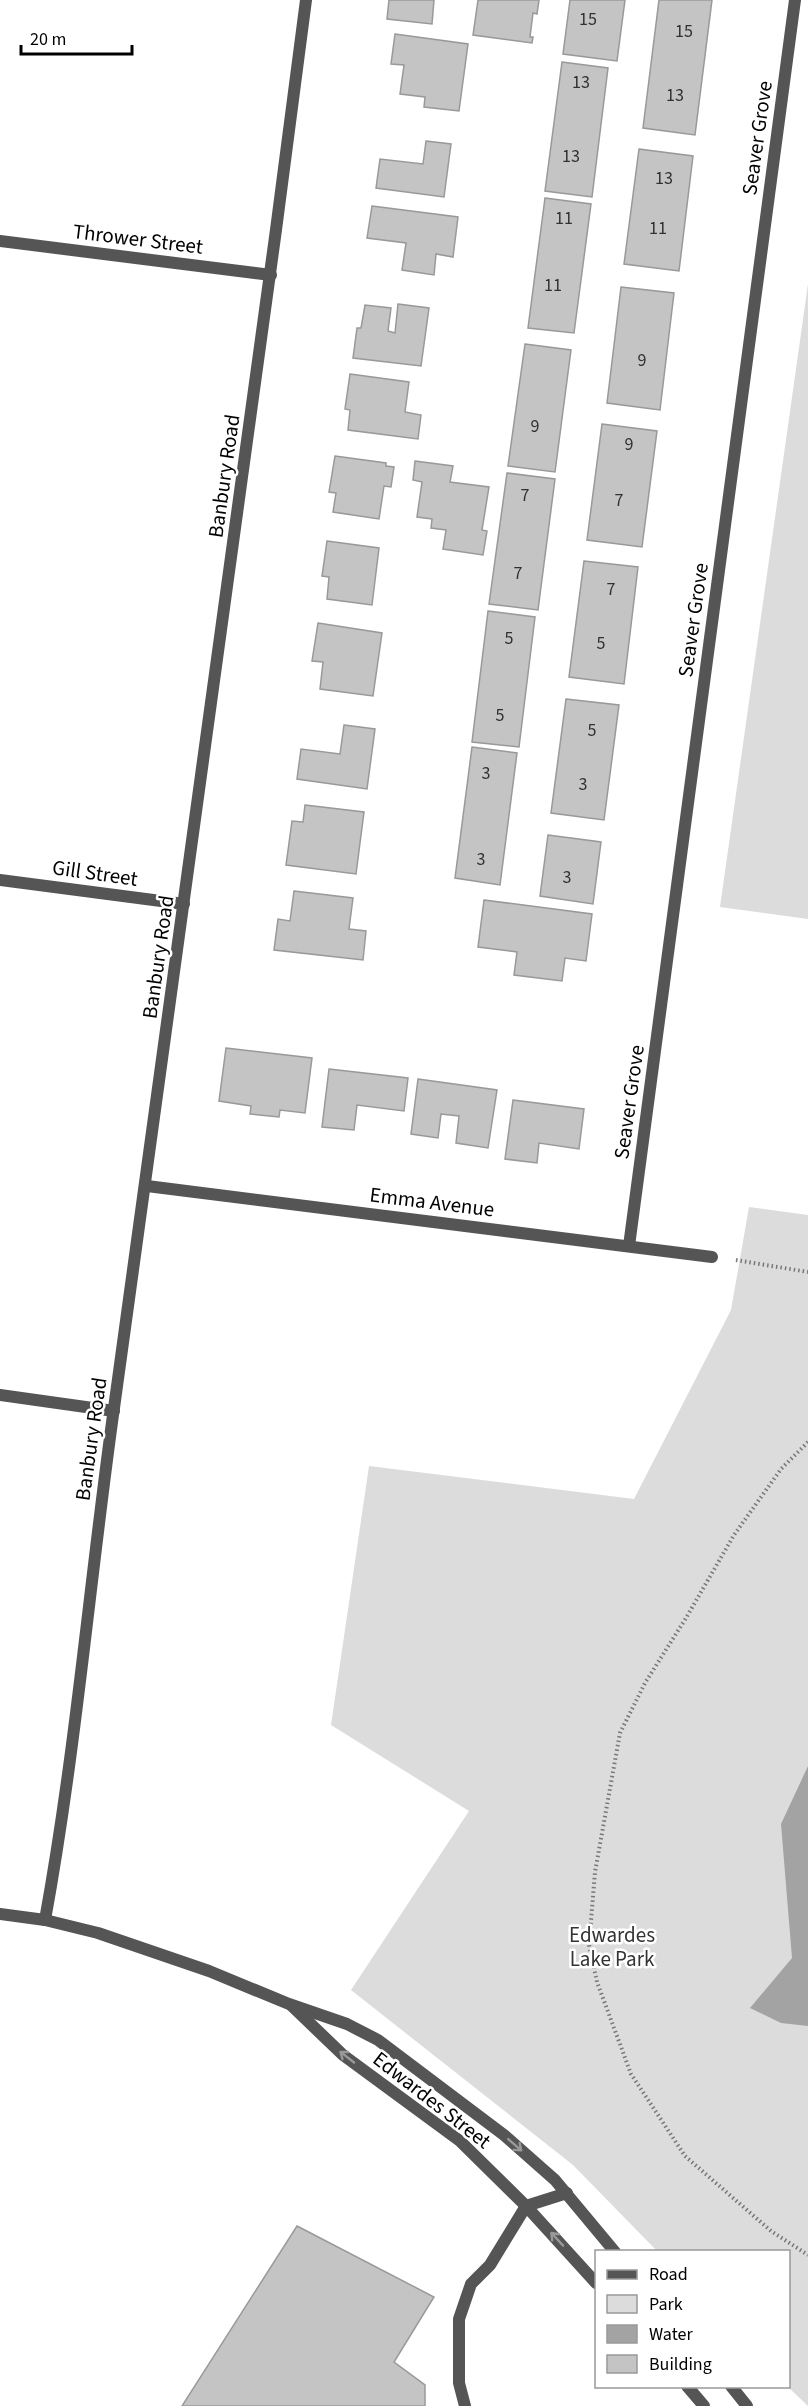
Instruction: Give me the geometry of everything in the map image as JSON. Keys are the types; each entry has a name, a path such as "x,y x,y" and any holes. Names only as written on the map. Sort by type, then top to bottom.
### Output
{"street":[{"name":"Banbury Road","path":"45,1920 64,1796 114,1411 147,1186 271,275 306,0"},
{"name":"Seaver Grove","path":"629,1246 795,0"},
{"name":"Thrower Street","path":"0,242 271,275"},
{"name":"Gill Street","path":"0,880 184,904"},
{"name":"Emma Avenue","path":"147,1186 712,1257"},
{"path":"0,1395 114,1411"},
{"name":"Edwardes Street","path":"0,1914 45,1920 98,1933 209,1971 289,2004 347,2024 378,2040 504,2134 555,2180 613,2250"},
{"name":"Edwardes Street","path":"289,2004 343,2055 460,2141 526,2206 595,2281"},
{"path":"465,2406 459,2384 459,2319 471,2284 490,2265 526,2206 567,2193"},
{"path":"689,2388 704,2406"},
{"path":"733,2388 747,2406"}],"path":[{"path":"712,1257 808,1272"},
{"path":"808,1442 781,1469 734,1535 645,1683 620,1734 595,1872 589,1945 597,1982 631,2074 685,2156 771,2231 808,2255"}],"green space":[{"path":"808,284 808,919 720,907"},
{"name":"Edwardes Lake Park","path":"749,1207 808,1215 808,2406 789,2388 790,2250 656,2250 573,2165 351,1990 469,1811 331,1725 369,1466 634,1499 731,1310"}],"water":[{"path":"808,1766 808,2026 781,2023 750,2008 792,1958 781,1824"}],"building":[{"path":"389,0 434,0 432,24 387,19"},
{"path":"478,0 539,0 537,14 533,13 530,37 533,37 532,43 473,35"},
{"path":"570,0 625,0 617,61 563,54"},
{"path":"659,0 712,0 695,135 643,128"},
{"path":"395,34 468,44 459,111 424,107 425,97 400,94 404,65 391,64"},
{"path":"562,62 608,68 592,197 545,191"},
{"path":"426,141 451,144 444,197 376,188 380,159 423,164"},
{"path":"639,149 693,156 679,271 624,264"},
{"path":"545,198 591,204 574,333 528,328"},
{"path":"372,206 458,217 453,257 436,254 434,275 402,270 406,243 367,238"},
{"path":"621,287 674,293 660,410 607,403"},
{"path":"398,304 429,308 421,366 353,358 357,328 361,328 365,305 391,308 388,331 395,333"},
{"path":"525,344 571,350 555,472 508,466"},
{"path":"350,374 409,382 405,412 421,415 418,439 348,430 350,410 345,409"},
{"path":"602,424 657,431 642,547 587,540"},
{"path":"335,456 386,463 386,466 394,467 391,487 384,486 379,519 333,512 336,493 329,492"},
{"path":"415,461 453,466 450,482 489,487 482,530 487,531 483,555 443,549 446,530 431,528 432,519 417,517 422,482 413,480"},
{"path":"507,473 555,479 538,610 489,604"},
{"path":"327,541 379,548 372,605 327,599 329,577 322,576"},
{"path":"584,561 638,567 624,684 569,677"},
{"path":"488,611 535,617 519,747 472,742"},
{"path":"318,623 382,633 373,696 320,689 323,662 312,661"},
{"path":"566,699 619,705 604,820 551,813"},
{"path":"344,725 375,729 367,789 297,779 301,749 340,754"},
{"path":"472,747 517,753 500,885 455,878"},
{"path":"305,805 364,812 356,874 286,865 292,821 303,822"},
{"path":"548,835 601,842 593,904 540,896"},
{"path":"294,891 353,898 349,929 366,931 363,960 274,950 278,919 290,921"},
{"path":"484,900 592,914 586,961 565,958 562,981 514,975 517,952 478,947"},
{"path":"226,1048 312,1058 305,1113 280,1110 279,1117 250,1114 251,1106 219,1101"},
{"path":"329,1069 408,1078 404,1111 357,1105 354,1130 322,1127"},
{"path":"418,1079 497,1090 488,1148 456,1143 459,1116 441,1114 438,1138 411,1134"},
{"path":"513,1100 584,1109 579,1149 539,1143 537,1163 505,1159"},
{"path":"297,2226 434,2297 394,2362 425,2385 425,2406 182,2406"}]}
